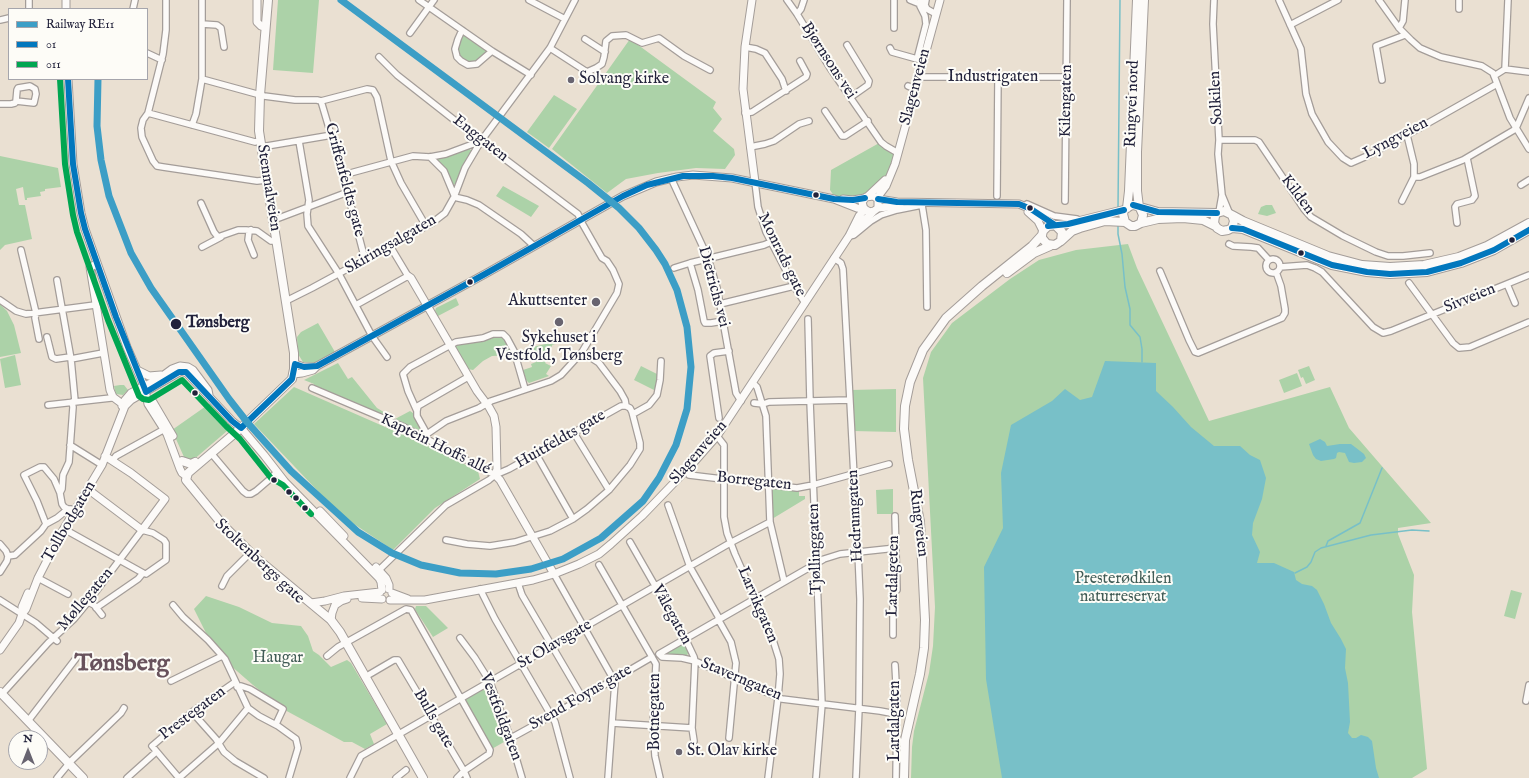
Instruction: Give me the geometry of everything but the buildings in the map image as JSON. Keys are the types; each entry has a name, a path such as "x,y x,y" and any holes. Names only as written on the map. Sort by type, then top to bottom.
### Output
{"main road":[{"path":"257,0 258,22 261,26 265,27"},
{"name":"Stenmalveien","path":"268,0 259,119 261,144 286,301 294,364 293,374"},
{"path":"752,0 744,47 743,73 745,113 754,182"},
{"name":"Slagenveien","path":"878,198 886,186 898,153 940,0"},
{"name":"Ringvei nord","path":"1121,215 1129,191 1137,0"},
{"name":"Ringvei nord","path":"1140,208 1137,191 1137,152 1144,0"},
{"path":"68,80 74,164 81,213 85,229 127,347 145,389 169,427 182,461 185,474"},
{"name":"Slagenveien","path":"866,197 881,185 891,174"},
{"path":"185,474 195,462 239,426 292,379 293,374 313,370 317,366 630,192 671,178 693,175 713,176 754,182 834,199 853,200 873,196 898,202 1019,204 1031,209 1056,225 1062,232 1061,241"},
{"path":"864,209 862,202 866,197"},
{"path":"876,210 878,198"},
{"path":"834,199 857,208 864,209 868,212 922,205 1017,208 1029,212 1034,217 1042,233 1044,242 1050,246"},
{"path":"1529,222 1487,246 1459,257 1424,265 1390,267 1362,265 1328,256 1224,211 1218,213 1158,212 1133,205 1121,215 1127,225 1135,226 1141,222 1158,219 1183,218 1203,220 1216,226 1222,231 1232,228 1250,231 1314,258 1340,267 1367,272 1390,274 1427,272 1461,264 1494,250 1529,230"},
{"path":"1140,208 1143,215 1141,222"},
{"name":"Slagenveien","path":"849,236 864,209"},
{"name":"Slagenveien","path":"311,603 344,596 386,594 412,600 424,600 518,583 554,574 590,559 611,544 642,516 717,436 849,236 858,224 876,210"},
{"path":"1216,226 1214,219 1218,213"},
{"path":"1231,213 1234,221 1232,228"},
{"name":"Ringveien","path":"904,778 906,740 922,661 925,620 920,522 905,443 904,422 906,398 914,370 929,340 946,318 958,306 1032,246 1048,226 1121,215"},
{"name":"Ringveien","path":"977,291 984,289 1034,253 1050,246 1056,246 1072,231 1121,215"},
{"path":"99,267 90,270 103,353 110,390 113,397 124,405 131,393 145,389 176,373 182,371 187,373 201,390 209,395 239,426 277,472 288,479 377,572 386,578 389,585 386,594"},
{"path":"408,276 411,278 427,306 453,344 468,377 494,416 498,469 495,475"},
{"path":"294,364 304,367 317,366"},
{"path":"145,389 174,368 184,366 193,370 209,395"},
{"path":"137,370 150,376 164,374"},
{"path":"145,389 148,404 167,434 185,474"},
{"name":"Tollbodgaten","path":"0,650 19,623 22,614 22,607 33,582 38,578 64,529 72,509 89,490 102,465 106,446 124,405"},
{"path":"185,474 211,454 239,426"},
{"path":"105,456 113,460"},
{"name":"Møllegaten","path":"113,460 165,499 142,530"},
{"path":"182,461 191,464 195,462"},
{"name":"Stoltenbergs gate","path":"185,474 182,480 183,484 219,527 279,584 331,620 340,632 423,778"},
{"name":"Stoltenbergs gate","path":"185,474 187,483 222,524 255,556 311,603 346,644"},
{"name":"Kaptein Hoffs allé","path":"495,475 500,480 554,574"},
{"path":"89,490 142,530"},
{"name":"Slagenveien","path":"320,612 350,598 386,594"},
{"name":"Slagenveien","path":"320,612 329,600"},
{"path":"331,620 335,605"},
{"path":"1,694 83,778"},
{"path":"69,763 79,778"}],"street":[{"path":"166,0 166,30 162,60 148,113 143,120 141,132 154,164 163,167 257,181 267,180"},
{"path":"192,125 196,114 202,79 202,0"},
{"path":"419,0 492,51 531,75"},
{"path":"410,33 434,0"},
{"path":"529,0 566,19"},
{"name":"Skiringsalgaten","path":"286,301 390,246 438,219 445,213 454,196 465,168 481,141 550,48 575,0"},
{"path":"787,0 797,14"},
{"name":"Bjørnsons vei","path":"804,0 801,10 797,14 830,68 886,146 898,153"},
{"path":"894,0 894,28"},
{"name":"Slagenveien","path":"890,48 892,52 917,59 926,24 925,16 921,8 921,2 910,0"},
{"path":"926,0 927,9 936,14"},
{"name":"Kilengaten","path":"1065,201 1067,0"},
{"name":"Solkilen","path":"1214,0 1213,24 1219,140 1218,154 1222,195 1218,213"},
{"name":"Lyngveien","path":"1279,0 1301,49 1306,94 1312,114 1328,142 1343,158 1351,162 1367,156 1407,135 1497,84"},
{"path":"1290,25 1338,0"},
{"path":"1380,0 1405,35 1427,52 1441,57 1482,66 1494,76 1516,129 1529,149"},
{"path":"1399,28 1403,21 1405,0"},
{"path":"1459,9 1460,0"},
{"path":"1504,69 1507,49 1508,0"},
{"path":"202,24 217,25 221,28 224,48"},
{"path":"462,30 455,49 457,57 461,61 468,65 477,64 492,51"},
{"path":"550,48 587,72 602,64 606,41 614,36 626,35 642,43 658,38 684,56 710,70"},
{"path":"1382,80 1376,46 1405,35"},
{"path":"585,39 605,52"},
{"path":"847,45 869,81 868,85 852,97"},
{"path":"744,47 756,49 765,53 782,79 786,91"},
{"path":"148,53 162,60"},
{"name":"Enggaten","path":"379,57 397,74 481,141 578,214 602,258 607,261 613,270 619,284 617,294 582,352 561,375 551,381 486,403 479,408 446,421 427,437"},
{"path":"745,113 752,112 807,76 800,61"},
{"path":"1494,76 1504,69 1529,72"},
{"path":"998,76 998,196"},
{"name":"Industrigaten","path":"919,77 1067,77"},
{"path":"202,79 278,99 321,101 367,89 373,90 377,97 391,162 401,183 426,226"},
{"path":"908,86 916,89"},
{"path":"1414,177 1467,158 1516,129 1529,98"},
{"path":"0,104 11,104 15,103 16,101"},
{"name":"Griffenfeldts gate","path":"321,101 332,135 366,259"},
{"name":"Bjørnsons vei","path":"825,111 842,136 845,136 868,121"},
{"path":"148,113 261,144 299,141 332,135"},
{"path":"750,147 765,144 799,124 809,121"},
{"path":"1402,201 1414,177 1412,155 1407,135"},
{"name":"Kilden","path":"1219,140 1255,140 1259,142 1311,217 1343,236 1376,252 1388,256 1407,256 1430,252"},
{"path":"299,141 309,200 307,220 310,229 339,274 372,336 387,357"},
{"path":"343,174 413,156 430,157 456,151 481,141"},
{"path":"430,157 444,170 454,196 479,204 534,246"},
{"path":"1457,223 1454,207 1457,204 1472,200 1475,196 1467,158"},
{"name":"Dietrichs vei","path":"671,178 708,258 720,304 736,393 741,401"},
{"path":"1521,185 1529,180"},
{"name":"Monrads gate","path":"754,182 758,207 771,242 794,286 805,303"},
{"path":"279,218 348,192"},
{"name":"Solkilen","path":"1222,195 1231,213"},
{"path":"201,203 214,232 217,237 221,237"},
{"path":"1011,203 1026,203 1054,216 1066,219 1084,220"},
{"path":"849,236 854,235 870,221 881,215 922,205 926,230 927,307"},
{"path":"202,247 238,230 251,230 259,233 271,241 277,241"},
{"path":"251,230 249,232 248,240 254,255"},
{"path":"674,268 771,242"},
{"path":"1229,244 1233,246 1258,248 1269,260"},
{"path":"356,305 408,276 390,246"},
{"path":"21,250 36,313 35,318 39,339"},
{"name":"Hedrumgaten","path":"834,258 841,262 842,269 860,599 859,708 856,778"},
{"path":"1272,258 1277,259 1280,263 1280,267 1276,272 1271,273 1266,268 1266,264 1272,258"},
{"path":"690,263 698,290 705,323 723,321"},
{"name":"Sivveien","path":"1280,267 1303,265 1315,268 1329,278 1380,334 1391,332 1529,275"},
{"path":"1160,271 1189,340 1195,352 1198,353 1282,318 1285,313 1285,309 1281,286 1276,272"},
{"path":"57,280 70,358 74,401 69,462 63,475 62,489 60,493"},
{"path":"1409,283 1453,343 1460,348 1470,347 1529,322"},
{"name":"Sivveien","path":"1507,284 1515,303"},
{"path":"720,304 794,286"},
{"path":"0,300 20,313 36,313 95,304"},
{"name":"Tjøllinggaten","path":"808,319 822,704 816,778"},
{"path":"427,437 417,416 402,376 407,369 453,344 502,333 507,338 516,356 525,389"},
{"path":"47,337 52,357 56,359 103,353"},
{"path":"719,418 710,356 714,353 729,351"},
{"path":"446,540 490,546 533,538 573,519 609,490 630,466 640,449 633,414 630,408 626,406 625,400 620,391 599,363 582,352"},
{"path":"633,414 650,405 657,395 660,380 661,361"},
{"path":"416,411 418,406 468,377"},
{"path":"753,383 757,387 766,416 770,522 784,581"},
{"name":"Kaptein Hoffs allé","path":"312,388 427,437 495,475"},
{"path":"48,405 113,397"},
{"path":"754,402 763,404 768,402 849,400"},
{"name":"Huitfeldts gate","path":"377,572 441,509 495,475 509,469 621,406 626,406"},
{"path":"113,460 116,456 162,431"},
{"path":"574,432 609,490"},
{"name":"Larvikgaten","path":"717,436 724,445 724,516 730,543 773,640 779,659 780,674 778,698 768,778"},
{"name":"Tollbodgaten","path":"70,445 102,465"},
{"path":"211,454 247,494 253,493 277,472"},
{"path":"536,454 573,519"},
{"name":"Borregaten","path":"688,475 798,488 889,464"},
{"path":"46,524 37,501 24,475 40,467 44,467 54,479 60,493 62,504 64,507 72,509"},
{"path":"668,505 690,568 731,642 736,663 729,738"},
{"path":"8,556 15,555 41,531 46,524 72,509"},
{"name":"Lardalgeten","path":"893,635 893,594 897,590 895,516"},
{"name":"St Olavsgate","path":"350,778 360,757 690,568 730,543 770,522"},
{"path":"64,529 146,574 166,560 166,543 162,538 142,530"},
{"name":"Møllegaten","path":"1,694 56,640 88,602 142,530"},
{"name":"Vålegaten","path":"630,542 685,638 695,661 692,728 694,741"},
{"path":"0,544 8,556 7,561 0,572"},
{"path":"685,638 824,559 840,554 896,548"},
{"path":"222,586 227,576 248,555"},
{"name":"Botnegaten","path":"599,565 656,666 653,725 655,751 660,778"},
{"path":"96,608 138,579 143,573"},
{"name":"Kaptein Hoffs allé","path":"554,574 614,679"},
{"path":"38,578 68,594"},
{"path":"518,583 522,595 582,698"},
{"path":"480,589 552,716 558,732 570,778"},
{"path":"0,600 22,614 56,640"},
{"path":"88,602 102,614"},
{"path":"173,605 222,656 248,708 259,716 276,724 294,737 298,742 297,753 288,778"},
{"path":"327,656 328,654 409,608 414,614 490,751 457,778"},
{"name":"Vestfoldgaten","path":"460,638 490,682 510,738 522,778"},
{"name":"Staverngaten","path":"685,638 658,654 662,657 682,658 695,661 778,698 896,714"},
{"path":"170,681 222,656"},
{"path":"28,721 77,657"},
{"name":"Svend Foyns gate","path":"510,738 552,716 652,657"},
{"name":"Bulls gate","path":"365,677 394,660 398,660 467,778"},
{"name":"Lardalgaten","path":"895,665 896,778"},
{"path":"608,778 615,688 614,679"},
{"path":"236,685 243,686 283,709 276,724"},
{"name":"Prestegaten","path":"127,778 156,752 152,746 192,712 236,685"},
{"path":"1526,701 1529,685"},
{"path":"57,778 69,763 121,713 124,708"},
{"path":"156,752 176,777 219,743 248,708"},
{"path":"192,712 216,739 224,752 259,777"},
{"path":"612,723 692,728"},
{"path":"396,778 406,770"}],"green space":[{"path":"278,0 319,0 313,73 273,70"},
{"path":"465,35 488,52 473,64 461,60 457,49 462,36"},
{"path":"630,39 716,102 713,108 722,119 713,131 734,149 735,155 725,169 696,168 626,179 607,193 552,149"},
{"path":"554,95 577,109 549,148 527,132"},
{"path":"881,142 895,156 883,181 866,195 854,198 834,196 830,190 831,170"},
{"path":"468,148 472,153 456,184 453,185 446,170 437,159"},
{"path":"0,156 58,168 61,187 45,189 45,191 40,192 41,196 27,198 27,200 25,200 23,187 16,189 19,205 25,205 32,239 5,245 0,250"},
{"path":"503,186 539,206 531,217 496,196"},
{"path":"1272,205 1276,213 1267,216 1258,214 1261,207"},
{"name":"Presterødkilen naturreservat","path":"1128,244 1137,268 1209,421 1330,387 1349,428 1431,523 1398,528 1398,534 1414,575 1412,612 1427,769 1412,778 911,778 914,731 929,673 933,646 935,607 923,378 931,352 952,323 1010,279 1039,260 1076,250"},
{"path":"456,298 459,305 438,316 435,311 436,308"},
{"path":"0,304 7,311 14,325 21,353 0,357"},
{"path":"318,323 335,352 315,363 303,362 298,354 297,337 301,332"},
{"path":"500,335 504,338 514,355 492,356 483,361 473,370 468,369 455,346"},
{"path":"560,335 563,335 560,341 556,340 546,357 548,358 545,363 551,366 546,374 549,376 529,383 526,380 523,370 532,367 531,364 536,362 531,349 528,350 528,348 550,343"},
{"path":"15,355 21,385 5,388 0,359"},
{"path":"338,363 348,379 352,377 377,408 387,414 385,419 315,388 314,384 304,380"},
{"path":"641,366 661,376 654,390 634,380"},
{"path":"1309,366 1315,380 1306,384 1303,377 1301,378 1298,370"},
{"path":"1297,373 1302,386 1284,393 1279,380"},
{"path":"124,385 128,390 123,395 116,394 115,391 114,386"},
{"path":"294,387 424,444 478,471 480,479 435,508 393,550 354,524 334,508 254,424"},
{"path":"896,389 896,432 853,431 850,390"},
{"path":"209,404 212,404 227,422 227,431 192,461 184,457 172,430"},
{"path":"410,411 413,413 423,432 395,419"},
{"path":"775,488 799,491 799,496 805,496 805,499 772,519 771,491"},
{"path":"893,489 893,514 877,514 876,490"},
{"path":"1511,590 1522,593 1515,619 1504,616"},
{"name":"Haugar","path":"206,596 239,607 272,623 301,626 308,636 313,651 331,667 347,660 351,663 387,724 370,734 374,744 365,749 352,742 344,742 283,709 230,665 211,643 194,609"},
{"path":"416,606 426,606 448,628 433,637 416,611"},
{"path":"684,641 689,650 687,656 663,654"},
{"path":"483,686 504,742 490,750 462,698"}],"water":[{"path":"1105,361 1156,363 1156,391 1191,427 1214,446 1240,446 1250,455 1260,460 1266,478 1262,499 1253,523 1252,535 1260,552 1257,563 1274,563 1294,572 1296,580 1302,584 1312,586 1317,590 1331,623 1346,649 1345,668 1348,683 1350,722 1348,733 1352,738 1356,738 1361,735 1368,737 1372,741 1379,778 1002,778 986,679 984,567 1003,528 1001,473 1011,425 1052,401 1065,389 1080,400 1092,397"},
{"path":"1320,439 1325,442 1327,446 1351,444 1364,454 1366,458 1362,462 1349,462 1345,453 1339,452 1334,459 1321,461 1316,459 1309,444"}],"waterway":[{"path":"1118,208 1120,0"},
{"path":"1118,224 1125,287 1130,309 1130,325 1140,337 1142,362"},
{"path":"1326,546 1328,541 1360,523 1382,468"},
{"path":"1295,573 1307,567 1315,552 1321,548 1371,535 1412,530 1429,531"}],"rail line":[{"name":"RE11","path":"98,80 97,126 101,160 109,196 131,253 151,288 229,399 247,422 291,471 358,532 392,553 421,565 460,573 496,574 531,569 563,559 601,538 643,501 659,478 676,445 687,409 691,367 687,327 677,290 665,264 656,250 639,228 619,208 588,183 341,0"}],"transit line":[{"name":"011","path":"60,80 65,164 77,232 108,320 139,396 143,399 149,400 182,380 240,439 271,478 283,485 311,514"},
{"name":"01","path":"68,80 73,164 81,213 85,229 116,317 146,392 179,372 186,372 232,421 241,428 292,379 295,364 304,367 317,366 623,196 647,185 683,176 713,176 732,178 834,199 853,200 865,198"},
{"name":"01","path":"878,199 897,202 1019,204 1031,209 1055,225"},
{"name":"01","path":"1133,205 1158,212 1217,213"},
{"name":"01","path":"1048,226 1068,224 1124,210"},
{"name":"01","path":"1232,228 1243,229 1332,265 1367,272 1390,274 1427,272 1461,263 1494,250 1529,230"}],"place":[{"name":"Solvang kirke","path":"571,80"},
{"name":"Akuttsenter","path":"596,302"},
{"name":"Sykehuset i Vestfold, Tønsberg","path":"559,322"},
{"name":"Tønsberg","path":"176,324"},
{"name":"St. Olav kirke","path":"679,752"}],"district":[{"name":"Tønsberg","path":"122,665"}]}
